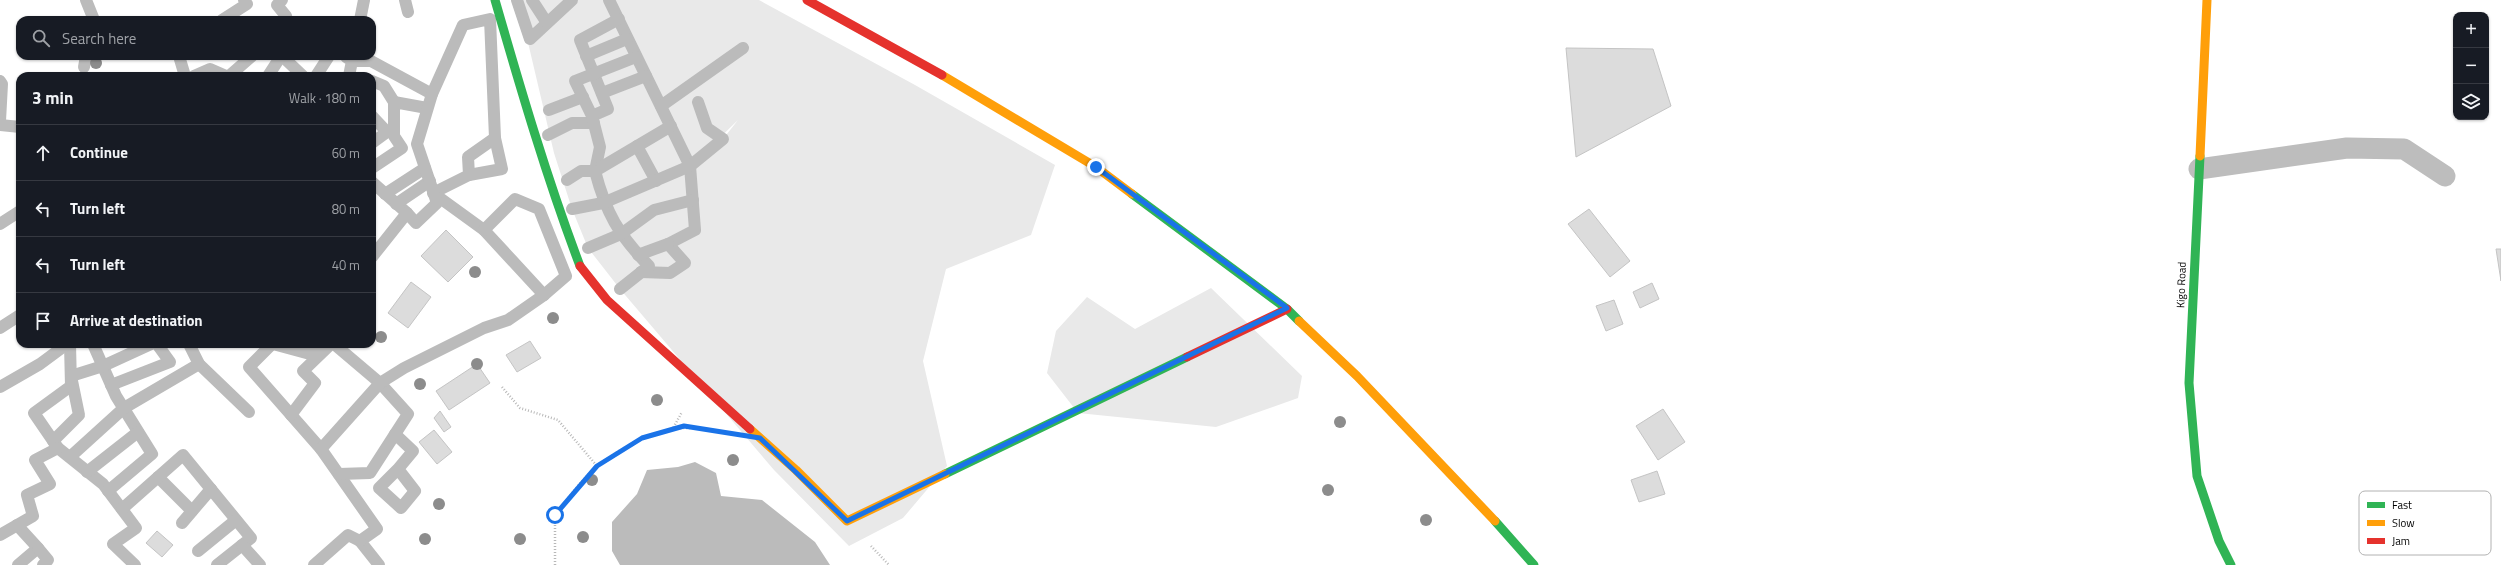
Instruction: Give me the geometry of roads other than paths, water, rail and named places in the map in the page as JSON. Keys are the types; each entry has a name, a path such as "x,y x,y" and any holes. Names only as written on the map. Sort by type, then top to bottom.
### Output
{"street":[{"path":"495,0 529,119 558,208 582,270 607,300 796,470 847,521 1287,308"},
{"path":"807,0 957,83 1096,167 1287,308 1357,376 1502,528 1534,565"},
{"name":"Kigo Road","path":"2207,0 2189,383 2197,476 2219,541 2232,565"}],"lane":[{"path":"2199,169 2347,148 2404,149 2445,176"}],"waterway":[{"path":"86,0 92,16"},
{"path":"228,16 247,4 244,0"},
{"path":"282,0 277,5 286,16"},
{"path":"361,16 364,0"},
{"path":"405,0 408,12"},
{"path":"517,0 530,39 572,0"},
{"path":"532,0 547,23"},
{"path":"609,0 690,166 695,230 668,244 685,263 670,273 641,272"},
{"path":"376,252 407,213 416,223 437,203 417,144 432,94 463,25 490,19 495,138 502,169 469,175"},
{"path":"592,116 608,109 580,40 619,19"},
{"path":"586,56 627,39"},
{"path":"661,106 743,48"},
{"path":"595,171 600,147 592,116 575,81 636,57"},
{"path":"84,67 85,60"},
{"path":"180,60 184,72"},
{"path":"234,72 247,60"},
{"path":"271,72 278,60"},
{"path":"286,60 299,72"},
{"path":"319,72 326,60"},
{"path":"350,60 352,61 350,72"},
{"path":"352,60 371,61 432,94"},
{"path":"203,72 210,69 217,72"},
{"path":"602,93 646,76"},
{"path":"0,81 2,84 0,121"},
{"path":"376,83 384,86 394,102"},
{"path":"549,110 583,97"},
{"path":"376,165 402,148 394,136 394,102 427,108"},
{"path":"572,209 603,203 690,166 723,139 707,128 698,102"},
{"path":"376,120 387,132 376,140"},
{"path":"548,135 572,123 594,123"},
{"path":"0,125 16,127"},
{"path":"595,171 671,126"},
{"path":"495,138 468,157 469,175 433,193 484,230 544,295"},
{"path":"637,146 656,181"},
{"path":"385,194 425,168"},
{"path":"567,180 581,171 595,171 599,186 614,222 629,244 649,266 620,289"},
{"path":"396,204 430,181"},
{"path":"376,186 407,213"},
{"path":"321,449 380,383 404,368 484,328 508,320 544,295 566,276 539,209 515,199 484,230"},
{"path":"588,248 621,234 654,210 693,200"},
{"path":"0,224 16,214"},
{"path":"638,255 668,244"},
{"path":"0,328 16,318"},
{"path":"0,387 40,364 62,348"},
{"path":"70,348 71,386 34,413 58,448 103,484 136,528 113,544 135,565"},
{"path":"95,348 116,396 152,454 108,491"},
{"path":"53,441 79,415 71,376 103,366 142,348"},
{"path":"111,385 170,362 160,348"},
{"path":"191,348 199,364 249,412"},
{"path":"268,348 249,367 321,449 377,529 360,541 379,565"},
{"path":"288,348 310,354 314,348"},
{"path":"291,415 315,383 303,371 327,348"},
{"path":"339,348 380,383 408,414 370,473 339,474"},
{"path":"70,457 124,408 199,364"},
{"path":"87,472 138,432"},
{"path":"395,434 413,451 398,469 415,491 401,508 379,488 398,469"},
{"path":"0,535 33,516 27,495 50,484 35,460 58,448"},
{"path":"122,509 183,455 251,538 217,565"},
{"path":"158,477 192,511"},
{"path":"182,523 211,489"},
{"path":"198,551 236,520"},
{"path":"17,525 38,548 18,565"},
{"path":"314,565 348,535 360,541"},
{"path":"242,545 260,565"},
{"path":"38,548 48,560 43,565"}]}
